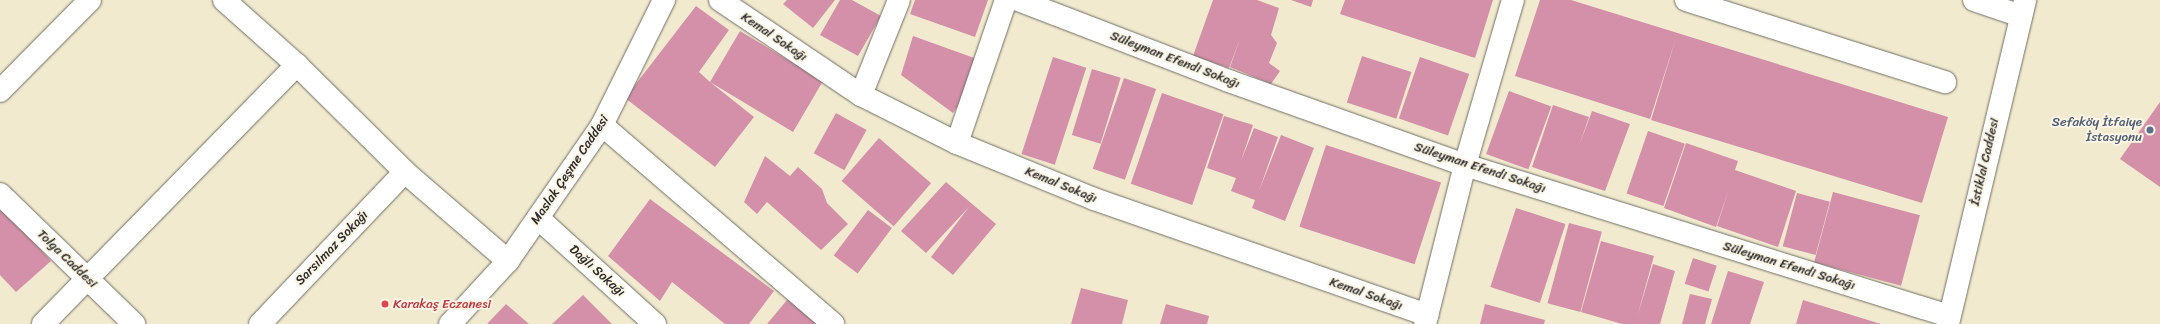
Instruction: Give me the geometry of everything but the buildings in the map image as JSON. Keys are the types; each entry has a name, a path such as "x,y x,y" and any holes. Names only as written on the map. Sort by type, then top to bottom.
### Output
{"street":[{"path":"0,91 90,0"},
{"name":"Maslak Çeşme Caddesi","path":"450,324 508,261 602,125 664,0"},
{"name":"Kemal Sokağı","path":"720,0 860,95 957,143 1094,199 1426,320"},
{"path":"860,95 899,0"},
{"path":"957,143 1006,0"},
{"name":"Süleyman Efendi Sokağı","path":"1018,0 1229,81 1465,165 1949,320"},
{"path":"1426,320 1465,165 1513,0"},
{"path":"1686,0 1945,82"},
{"path":"1974,0 2023,8"},
{"path":"233,3 404,172 508,261"},
{"name":"İstiklal Caddesi","path":"1949,320 2023,8"},
{"path":"43,324 297,66"},
{"path":"602,125 833,324"},
{"name":"Sarsılmaz Sokağı","path":"260,324 404,172"},
{"name":"Tolga Caddesi","path":"0,194 134,324"},
{"name":"Dağlı Sokağı","path":"538,218 655,324"}],"place":[{"name":"Sefaköy İtfaiye İstasyonu","path":"2150,130"},
{"name":"Karakaş Eczanesi","path":"385,304"}]}
